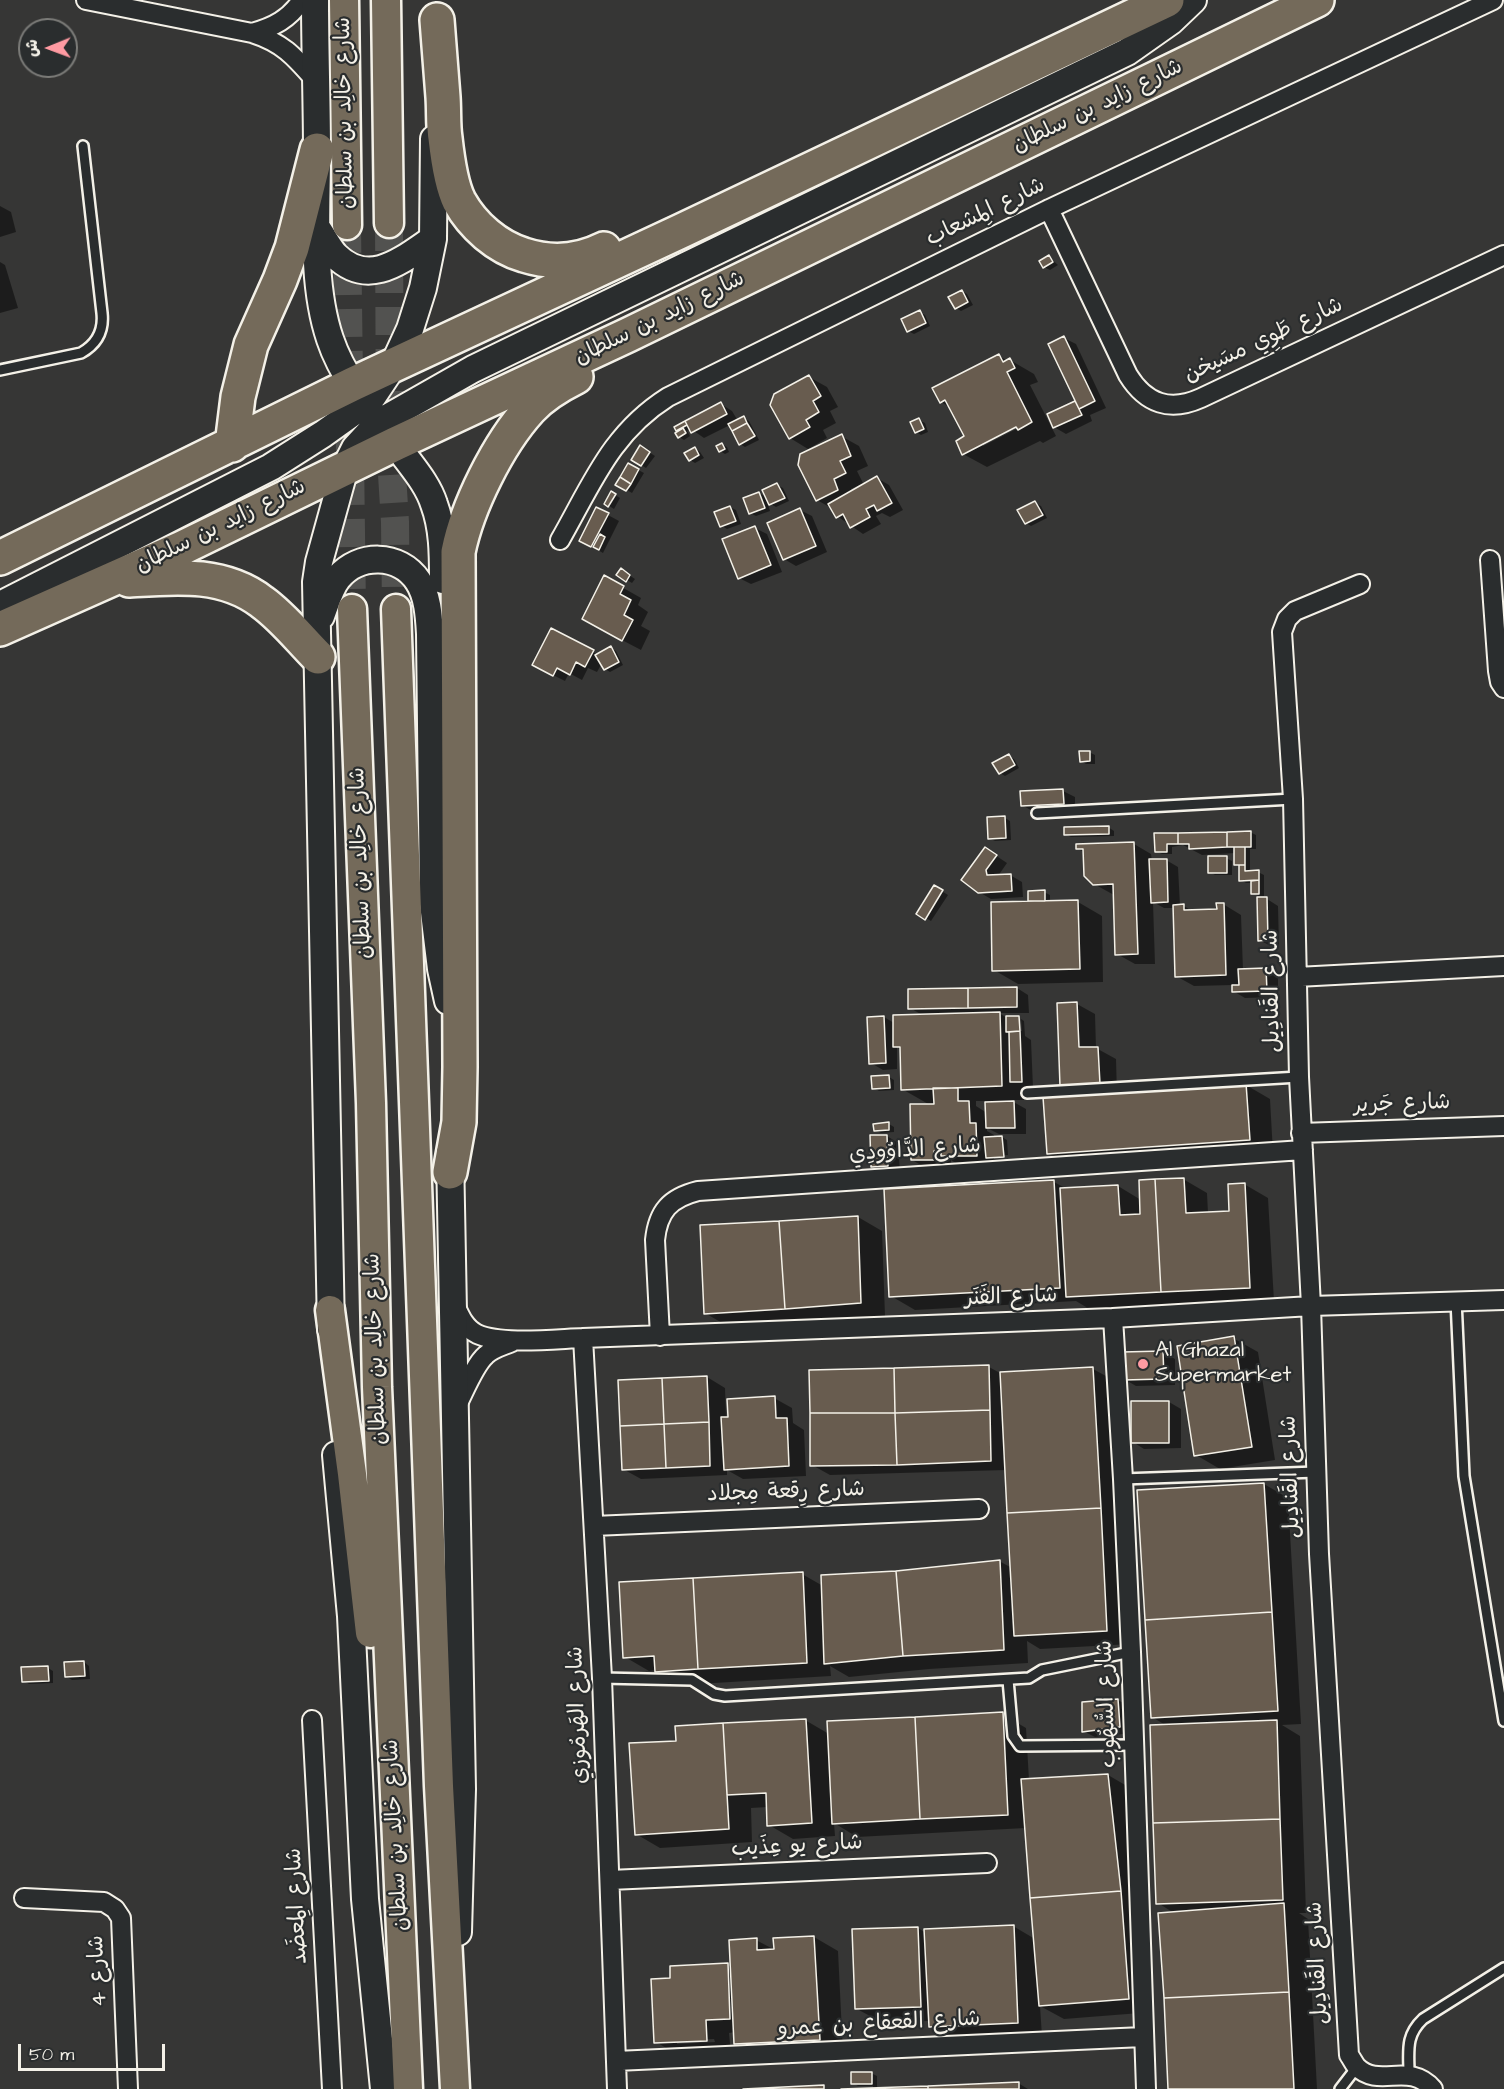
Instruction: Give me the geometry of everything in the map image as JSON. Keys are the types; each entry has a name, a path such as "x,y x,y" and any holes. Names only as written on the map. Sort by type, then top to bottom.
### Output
{"highway":[{"name":"شارع زايد بن سلطان","path":"0,629 182,548 345,468 373,413 393,366 1167,0"},
{"name":"شارع زايد بن سلطان","path":"0,558 232,445 260,428 373,413 606,345 1317,0"},
{"path":"437,10 444,137 449,166 459,200 490,238 515,252 542,261 564,261 591,255 808,151 858,135 901,126"},
{"path":"232,445 238,397 251,345 292,248 317,150"},
{"path":"450,1172 459,1122 460,1067 458,552 463,528 473,504 497,457 531,408 564,383 846,245 913,196"},
{"path":"106,582 187,577 209,579 236,588 261,601 318,657"}],"main road":[{"path":"315,0 317,227 323,312 331,340 373,413 419,476 433,501 440,521 443,546 444,858 462,1789 454,2081"},
{"name":"شارع خالِد بن سلطان","path":"344,0 347,225"},
{"name":"شارع خالِد بن سلطان","path":"386,0 389,223"},
{"path":"0,605 271,467 323,434 473,369 1127,52 1171,21 1193,0"},
{"path":"393,366 410,329 420,299 433,239 437,10"},
{"path":"317,227 334,254 359,270 378,271 400,261 433,239"},
{"path":"345,468 319,562 316,582 332,1412 351,1616 365,1899 384,2089"},
{"path":"317,624 336,580 357,563 384,559 397,563 409,570 418,580 424,592 430,634 433,904 441,969 448,1001"},
{"name":"شارع خالِد بن سلطان","path":"352,609 371,1103 376,1387 408,2089"},
{"name":"شارع خالِد بن سلطان","path":"396,609 439,1786 454,2081"},
{"path":"330,1310 352,1474 378,1704 393,1918 405,2024"}],"street":[{"path":"86,0 252,33 271,39 284,48 315,80"},
{"path":"252,33 273,27 286,18 302,0"},
{"name":"شارع المِشعاب","path":"560,540 616,443 639,417 668,397 1048,209 1493,0"},
{"name":"شارع طَوِي مسَيخن","path":"1048,209 1128,375 1146,397 1160,403 1174,405 1188,404 1202,398 1500,257"},
{"path":"1490,560 1498,671 1504,688"},
{"name":"شارع القَنادِيل","path":"1357,2067 1349,2055 1347,2040 1319,1554 1311,1306 1299,1077 1293,799 1281,632 1287,619 1295,611 1360,584"},
{"path":"1297,977 1504,966"},
{"name":"شارع جَرير","path":"1302,1141 1504,1126"},
{"name":"شارع الدَّاوُودِي","path":"660,1336 655,1240 657,1226 663,1212 684,1194 1302,1141"},
{"name":"شارع الفَنَر","path":"452,1299 463,1322 476,1333 494,1339 660,1336 1113,1318 1311,1306 1504,1300"},
{"name":"شارع السُّهُوب","path":"1113,1318 1131,1652 1146,2089"},
{"name":"شارع الهَرمُوزي","path":"583,1338 602,1678 617,2089"},
{"name":"شارع الفَنَر","path":"455,1410 484,1356 494,1349 519,1339"},
{"name":"شارع رِقعة مِجلاد","path":"594,1526 979,1509"},
{"name":"شارع المِعضَد","path":"312,1720 332,2089"},
{"name":"شارع يو عِذَيب","path":"610,1880 987,1863"},
{"name":"شارع 4","path":"24,1898 104,1902 115,1909 121,1918 128,2089"},
{"name":"شارع القعقاع بن عمرو","path":"616,2061 1143,2037"},
{"path":"1357,2067 1369,2075 1409,2074 1421,2079 1433,2089"}],"lane":[{"path":"0,370 81,353 89,348 101,332 102,313 83,146"},
{"path":"1037,813 1293,799"},
{"path":"1027,1093 1299,1077"},
{"path":"1456,1300 1464,1476 1504,1721"},
{"path":"1123,1479 1316,1472"},
{"path":"602,1678 692,1680 714,1694 725,1696 1008,1680 1029,1677 1042,1670 1063,1665 1131,1652"},
{"path":"1008,1680 1013,1736 1020,1746 1134,1745"},
{"path":"1409,2074 1409,2038 1413,2028 1423,2019 1504,1968"},
{"path":"1340,2089 1357,2067"}],"building":[{"path":"1049,255 1053,262 1043,268 1039,261"},
{"path":"962,290 968,302 955,309 948,297"},
{"path":"920,310 926,323 907,332 901,319"},
{"path":"1064,336 1095,401 1079,409 1048,344"},
{"path":"999,354 1003,362 1010,358 1015,368 1007,372 1032,422 1018,430 1016,427 962,455 956,441 964,436 945,400 940,403 932,388"},
{"path":"809,375 821,396 813,401 819,412 806,420 810,427 789,439 770,405 774,394"},
{"path":"1075,401 1082,415 1053,428 1047,414"},
{"path":"721,402 727,414 691,433 685,421"},
{"path":"744,416 747,423 732,431 728,424"},
{"path":"919,418 924,429 915,433 910,422"},
{"path":"685,421 687,425 676,431 674,427"},
{"path":"747,423 755,436 739,445 732,431"},
{"path":"683,428 686,433 678,438 675,433"},
{"path":"842,434 851,456 840,461 846,473 834,479 838,490 816,501 798,465 800,454"},
{"path":"722,443 725,449 719,452 716,446"},
{"path":"640,445 650,452 641,466 631,460"},
{"path":"695,447 699,455 689,461 684,453"},
{"path":"628,463 639,469 631,484 620,477"},
{"path":"877,476 892,503 877,511 874,505 866,509 870,517 850,528 843,514 836,518 828,504"},
{"path":"620,477 631,484 626,491 615,485"},
{"path":"777,483 785,498 769,505 762,490"},
{"path":"611,491 616,494 608,507 604,504"},
{"path":"759,492 765,508 749,514 743,498"},
{"path":"1035,501 1043,515 1025,524 1017,510"},
{"path":"730,506 736,521 720,527 714,512"},
{"path":"596,507 609,513 591,547 579,541"},
{"path":"800,508 816,546 783,560 767,523"},
{"path":"755,526 771,565 738,579 722,539"},
{"path":"600,534 605,537 599,550 593,547"},
{"path":"621,568 630,575 626,582 616,575"},
{"path":"604,575 624,586 620,594 631,600 624,615 633,620 622,641 582,619"},
{"path":"551,628 594,650 585,667 576,662 570,675 557,668 553,676 532,665"},
{"path":"611,646 619,662 604,670 595,655"},
{"path":"1079,751 1090,751 1090,761 1080,762"},
{"path":"1009,754 1015,765 999,774 992,763"},
{"path":"1063,789 1064,804 1021,806 1020,791"},
{"path":"1005,816 1006,838 988,839 987,817"},
{"path":"1109,826 1109,834 1064,835 1064,827"},
{"path":"1251,831 1251,847 1227,847 1227,832"},
{"path":"1227,832 1227,847 1189,849 1189,844 1178,844 1178,833"},
{"path":"1154,833 1178,833 1178,844 1167,844 1167,852 1155,852"},
{"path":"1134,842 1138,954 1115,955 1113,884 1093,885 1084,876 1083,849 1076,849 1076,844"},
{"path":"985,847 997,855 986,870 987,875 1011,874 1012,891 978,893 961,880"},
{"path":"1234,847 1245,847 1245,865 1234,865"},
{"path":"1208,856 1227,856 1227,873 1208,873"},
{"path":"1149,859 1167,859 1168,902 1151,903"},
{"path":"1239,865 1245,865 1245,871 1259,870 1259,880 1239,881"},
{"path":"1259,880 1259,894 1251,894 1251,881"},
{"path":"934,885 943,890 925,920 916,914"},
{"path":"1045,890 1045,901 1028,901 1028,891"},
{"path":"1257,897 1267,897 1268,940 1258,941"},
{"path":"1078,900 1080,969 992,971 991,902"},
{"path":"1216,903 1224,903 1226,975 1175,977 1173,905 1184,904 1184,910 1217,909"},
{"path":"1266,968 1267,991 1232,992 1232,985 1239,985 1238,969"},
{"path":"1017,987 1017,1007 968,1008 968,988"},
{"path":"968,988 968,1008 908,1009 908,989"},
{"path":"1077,1002 1079,1047 1098,1047 1100,1084 1060,1086 1057,1003"},
{"path":"1000,1012 1002,1086 901,1090 900,1047 893,1047 893,1015"},
{"path":"884,1016 886,1063 869,1064 867,1017"},
{"path":"1006,1016 1019,1016 1020,1031 1006,1032"},
{"path":"1020,1031 1022,1082 1010,1082 1009,1032"},
{"path":"889,1075 890,1088 872,1089 871,1076"},
{"path":"1246,1083 1250,1140 1047,1154 1043,1097"},
{"path":"933,1088 958,1088 958,1101 969,1101 970,1123 976,1123 977,1156 941,1156 941,1151 934,1151 934,1160 911,1160 910,1104 934,1104"},
{"path":"1014,1101 1015,1128 986,1128 985,1102"},
{"path":"889,1122 889,1130 874,1131 873,1124"},
{"path":"870,1135 887,1135 888,1166 871,1167"},
{"path":"1002,1136 1004,1157 986,1158 984,1137"},
{"path":"1184,1178 1186,1213 1229,1211 1228,1184 1245,1183 1250,1288 1161,1292 1155,1179"},
{"path":"1155,1179 1161,1292 1066,1297 1060,1188 1118,1185 1120,1215 1140,1214 1139,1180"},
{"path":"1054,1180 1060,1288 889,1297 884,1189"},
{"path":"858,1216 861,1303 785,1309 779,1221"},
{"path":"779,1221 785,1309 704,1314 700,1225"},
{"path":"1234,1336 1252,1447 1194,1456 1177,1346"},
{"name":"Al Ghazal Supermarket","path":"1163,1351 1164,1379 1123,1380 1122,1352"},
{"path":"989,1365 990,1410 895,1413 894,1368"},
{"path":"1093,1367 1101,1508 1007,1513 1000,1372"},
{"path":"894,1368 895,1413 810,1413 809,1370"},
{"path":"707,1376 709,1422 664,1424 662,1378"},
{"path":"662,1378 664,1424 620,1426 618,1380"},
{"path":"775,1396 776,1418 787,1418 789,1466 724,1470 721,1417 728,1417 727,1399"},
{"path":"1131,1401 1169,1401 1169,1443 1131,1443"},
{"path":"990,1410 991,1461 897,1465 895,1413"},
{"path":"810,1413 895,1413 897,1465 810,1466"},
{"path":"709,1422 710,1466 666,1468 664,1424"},
{"path":"664,1424 666,1468 622,1470 620,1426"},
{"path":"1264,1483 1272,1612 1145,1620 1137,1490"},
{"path":"1101,1508 1107,1631 1014,1636 1007,1513"},
{"path":"1000,1560 1004,1650 903,1656 896,1571"},
{"path":"896,1571 903,1656 824,1664 821,1575"},
{"path":"803,1572 807,1663 698,1669 693,1578"},
{"path":"693,1578 698,1669 655,1672 654,1656 623,1658 619,1582"},
{"path":"1272,1612 1278,1711 1151,1718 1145,1620"},
{"path":"84,1661 85,1676 65,1677 64,1662"},
{"path":"48,1666 49,1681 22,1682 21,1667"},
{"path":"1118,1699 1120,1727 1082,1732 1082,1702"},
{"path":"1003,1712 1008,1815 920,1819 915,1717"},
{"path":"915,1717 920,1819 832,1824 827,1721"},
{"path":"806,1719 812,1823 767,1826 766,1793 727,1795 723,1723"},
{"path":"1277,1720 1280,1819 1153,1823 1150,1725"},
{"path":"723,1723 729,1829 635,1835 629,1743 676,1741 675,1726"},
{"path":"1108,1774 1121,1891 1030,1898 1021,1779"},
{"path":"1280,1819 1283,1900 1156,1904 1153,1823"},
{"path":"1121,1891 1129,1999 1039,2006 1030,1898"},
{"path":"1284,1903 1289,1992 1164,1998 1158,1913"},
{"path":"1014,1925 1018,2023 929,2027 924,1929"},
{"path":"918,1927 921,2007 855,2009 852,1929"},
{"path":"814,1936 820,2040 734,2044 729,1940 757,1938 757,1950 774,1949 773,1938"},
{"path":"728,1963 730,2019 706,2020 707,2041 654,2043 651,1979 670,1978 670,1966"},
{"path":"1289,1992 1294,2089 1168,2089 1164,1998"},
{"path":"851,2072 872,2072 872,2084 851,2084"},
{"path":"1019,2082 1019,2089 928,2089 928,2086"},
{"path":"824,2085 824,2089 743,2089"},
{"path":"928,2086 928,2089 841,2089"}],"tunnel":[{"path":"389,223 390,443 395,522 396,609"},
{"path":"347,225 352,609"}],"place":[{"name":"Al Ghazal Supermarket","path":"1143,1364"}]}
